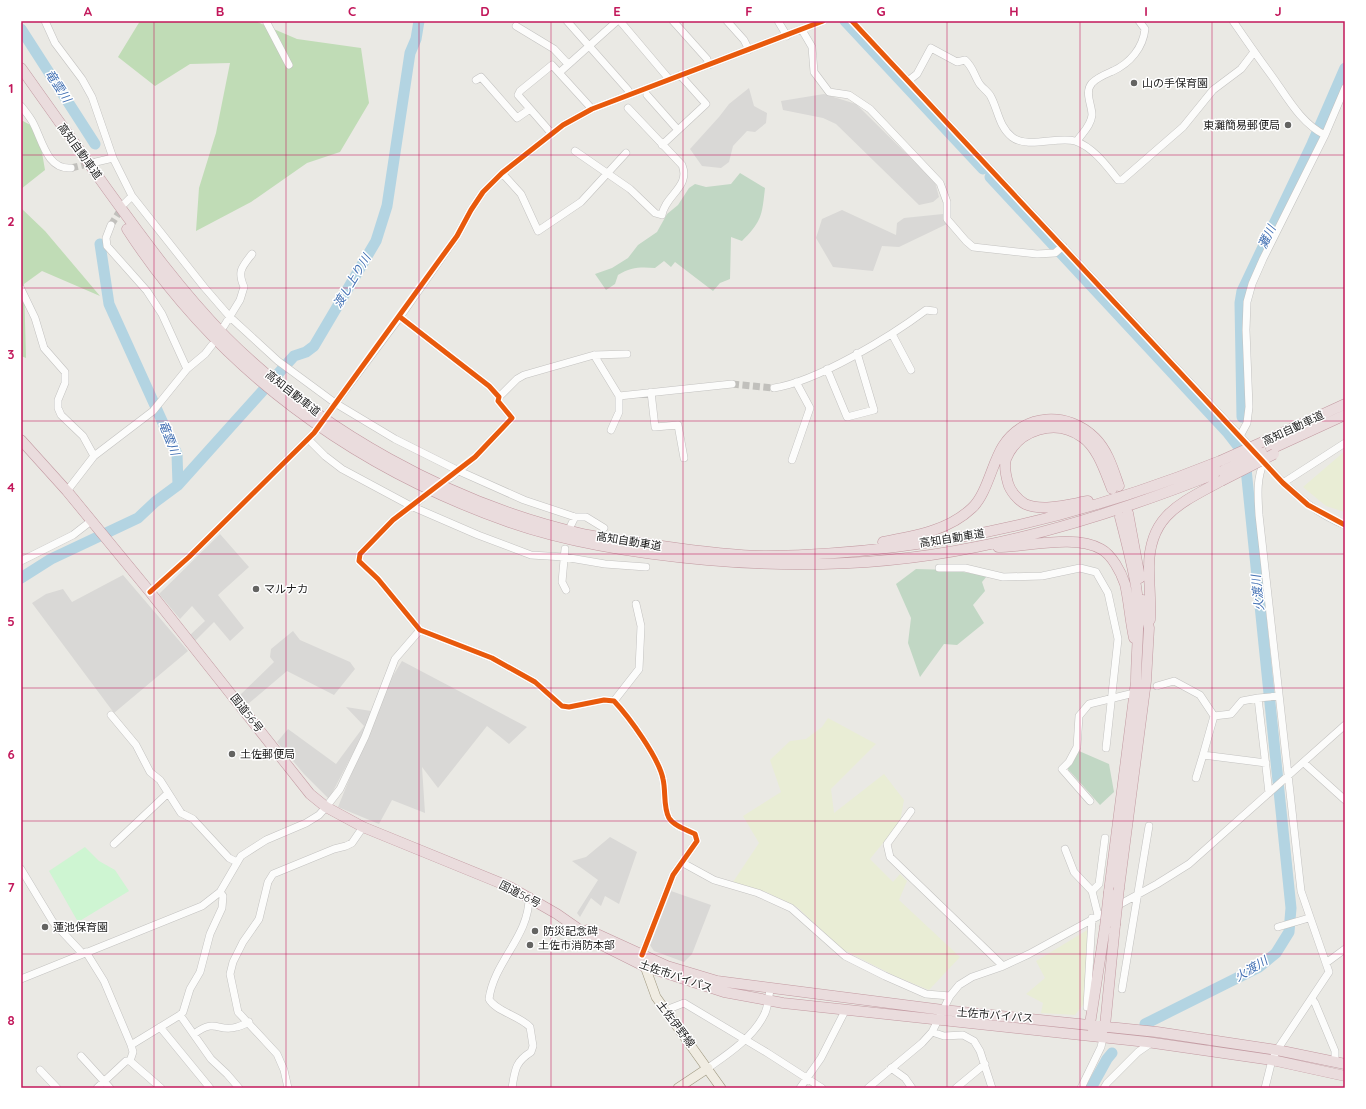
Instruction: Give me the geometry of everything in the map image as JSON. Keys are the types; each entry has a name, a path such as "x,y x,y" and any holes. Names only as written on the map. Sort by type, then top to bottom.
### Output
{"highway":[{"name":"高知自動車道","path":"21,68 150,249 184,292 226,337 286,390 350,435 399,464 444,486 515,515 580,533 680,548 765,556 901,546 973,535 1075,511 1179,477 1220,461 1271,448 1345,404"},
{"name":"高知自動車道","path":"54,114 143,253 178,298 252,376 278,397 345,444 395,473 440,495 510,523 577,541 678,557 766,564 835,563 888,559 974,548 1023,537 1079,521 1182,487 1222,476"},
{"path":"1114,890 1146,681 1151,600 1149,567 1150,548 1158,526 1170,511 1222,476 1271,448 1342,416"},
{"path":"765,556 886,541 920,535 957,520 974,507 1003,446 1014,432 1040,419 1065,420 1083,428 1096,438 1105,450 1116,488 1087,441 1071,431 1055,427 1031,432 1016,444 1006,460 1006,474 1010,488 1025,504 1050,508 1130,493"},
{"name":"国道56号","path":"21,440 67,491 110,543 302,784 326,808 363,827 510,887 529,896 558,914"},
{"path":"1105,1038 1110,926 1136,682 1136,648 1139,626 1136,587 1124,515 1138,561 1144,608 1149,628"},
{"path":"974,548 1068,543 1087,544 1102,549 1113,560 1124,583 1136,648"},
{"name":"土佐市バイパス","path":"558,914 642,955 698,976 770,989 943,1010 1157,1032 1277,1050 1340,1063"},
{"name":"土佐市バイパス","path":"558,914 600,944 644,966 724,992 768,1000 1149,1043 1272,1060 1345,1076"},
{"path":"1105,1038 1090,1024 1110,926"}],"main road":[{"name":"土佐伊野線","path":"642,955 644,966 656,997 721,1088"},
{"path":"678,1088 708,1068"}],"street":[{"path":"44,21 55,43 82,79 92,97 113,158 132,196 204,287 230,316 278,361 335,403 395,439 524,500 575,517 586,517 604,528"},
{"path":"266,21 289,65"},
{"path":"568,21 630,94"},
{"path":"560,72 617,21"},
{"path":"620,21 670,79"},
{"path":"673,21 707,59 709,65"},
{"path":"727,21 744,40 749,50"},
{"path":"778,21 787,36"},
{"path":"329,412 400,317 457,236 483,192 502,173 563,125 592,109 787,36 823,21"},
{"path":"852,21 1283,483 1308,505 1345,525"},
{"path":"1077,141 1088,127 1092,116 1088,91 1091,84 1099,77 1129,62 1143,41 1145,29 1139,21"},
{"path":"1232,21 1293,105 1316,131 1325,135"},
{"path":"516,26 554,49 568,64"},
{"path":"802,30 812,47 814,72 828,92 849,95 870,109 940,183 947,202 947,219 973,247 1037,254 1055,253 1063,246"},
{"path":"908,81 916,74 931,48 957,62 965,60 970,64 979,84 991,96 999,119 1012,138 1048,142 1066,139 1077,141 1106,164 1118,180 1122,180 1183,127 1213,90 1241,69 1254,52"},
{"path":"552,134 518,95 520,91 552,65 560,72 592,109"},
{"path":"662,145 706,104 680,75"},
{"path":"476,80 480,77 517,118 530,109"},
{"path":"1240,436 1247,423 1249,407 1246,330 1247,302 1252,284 1325,135 1345,88"},
{"path":"647,95 678,130"},
{"path":"21,106 33,122 38,138 57,166 63,169 71,168"},
{"path":"575,151 630,189 655,213 662,215 666,202 682,184 684,177 682,165 628,108"},
{"path":"502,173 520,194 538,231 581,202 626,153"},
{"path":"96,162 113,158"},
{"path":"124,204 132,196"},
{"path":"111,225 106,238 108,246 147,291 162,314 187,369"},
{"path":"224,326 240,300 244,287 240,278 241,268 252,254"},
{"path":"21,289 35,318 44,348 65,372 65,383 58,400 58,408 61,415 82,436 94,456"},
{"path":"774,388 789,386 827,369 892,334 926,310 934,311"},
{"path":"400,317 472,371 489,386 499,397 498,401 512,418 475,457 450,478"},
{"path":"892,334 911,370"},
{"path":"67,491 94,456 153,411 187,369 205,354 212,345"},
{"path":"827,369 847,417 874,410 857,353"},
{"path":"499,397 517,379 594,355 627,354"},
{"path":"594,355 619,396 619,412 611,430"},
{"path":"792,460 810,408 796,382"},
{"path":"619,396 732,384"},
{"path":"650,392 655,426 678,425 684,458"},
{"path":"150,592 189,557 314,433"},
{"path":"308,439 325,456 342,469 411,506 478,535 531,555 564,557 605,564 646,567"},
{"path":"1283,483 1345,443"},
{"path":"1264,462 1259,471 1258,484 1262,554 1277,696 1301,891 1309,918 1329,972 1277,1050 1272,1060 1265,1088"},
{"path":"422,498 393,520 360,554 359,561 378,579 420,630 492,658 535,682 562,706 604,700 614,701 644,741 663,776 667,812 670,819 675,824 695,834 697,841 673,876 642,955"},
{"path":"571,525 575,517"},
{"path":"21,561 94,524"},
{"path":"565,549 562,582 566,590"},
{"path":"939,568 965,568 1003,577 1042,576 1080,568 1096,572 1108,592 1118,639 1106,748"},
{"path":"614,701 639,669 642,626 636,604"},
{"path":"21,979 202,906 220,892 237,862 252,848 306,823 319,815 340,789 365,737 395,659 420,630"},
{"path":"1157,686 1174,681 1200,695 1214,716 1196,778"},
{"path":"1090,800 1062,769 1069,762 1077,747 1079,716 1088,704 1130,694"},
{"path":"1214,716 1231,714 1242,701 1277,696"},
{"path":"1260,698 1266,763 1271,791"},
{"path":"111,715 136,745 150,772 160,780 167,794 181,813 193,819 229,858 237,862"},
{"path":"868,1088 922,1043 932,1032 950,996 959,985 972,977 1003,966 1029,954 1139,894 1189,864 1345,725"},
{"path":"1203,755 1266,763"},
{"path":"1304,763 1345,800"},
{"path":"114,844 167,794"},
{"path":"911,811 887,844 890,857 1003,966"},
{"path":"1122,989 1139,894 1149,826"},
{"path":"288,1088 284,1070 276,1054 249,1022 238,1012 230,974 233,962 243,942 259,919 268,882 273,874 352,843 363,827"},
{"path":"1092,891 1099,884 1105,838"},
{"path":"1065,849 1074,872 1092,891 1095,917 1087,1007"},
{"path":"683,863 714,880 758,893 791,908 845,956 885,976 926,994 950,996"},
{"path":"21,869 53,922 84,953 104,980 131,1045 133,1052 130,1060 126,1061 97,1088"},
{"path":"131,1045 183,1012 190,988 200,972 210,934 222,908 223,896 220,892"},
{"path":"512,1088 516,1067 521,1058 531,1052 533,1046 530,1027 506,1011 492,1005 489,999 497,975 508,953 518,939 528,914 529,896"},
{"path":"1278,928 1309,918"},
{"path":"1326,963 1345,949"},
{"path":"708,1068 744,1040 757,1025 765,1012 770,989"},
{"path":"1312,999 1340,1063"},
{"path":"666,1010 684,1003 766,1052 822,1088"},
{"path":"800,1088 821,1058 846,1009"},
{"path":"180,1015 234,1086"},
{"path":"194,1034 204,1027 211,1025 229,1028 249,1022"},
{"path":"160,1027 210,1088"},
{"path":"932,1032 944,1036 963,1035 974,1041 985,1064 992,1088"},
{"path":"1080,1088 1105,1038"},
{"path":"1104,1088 1107,1083 1138,1052 1149,1043"},
{"path":"81,1056 110,1088"},
{"path":"130,1060 161,1088"},
{"path":"956,1088 985,1064"},
{"path":"891,1068 905,1078 912,1088"},
{"path":"40,1070 57,1088"}],"shaded area":[{"path":"749,88 754,106 767,113 766,123 755,132 747,131 733,146 729,162 721,168 702,166 690,149 729,104"},
{"path":"824,94 856,104 935,182 939,197 933,202 919,205 836,124 823,118 783,110 781,101"},
{"path":"842,210 896,235 897,223 904,218 943,214 947,224 899,247 882,246 873,271 833,267 816,238 822,219"},
{"path":"220,534 249,567 218,595 244,628 230,641 214,622 194,642 190,635 205,621 192,606 180,619 159,594"},
{"path":"123,575 188,651 114,713 32,603 46,594 63,589 72,602"},
{"path":"293,631 300,640 350,662 355,669 334,695 287,671 248,704 240,695 274,662 270,657 271,649"},
{"path":"402,661 527,727 509,744 487,726 438,788 422,767 425,813 392,800 379,824 338,807 388,684"},
{"path":"346,707 371,711 367,726 329,799 304,774 277,742 288,729 336,764 364,726"},
{"path":"610,837 637,852 619,904 605,896 601,906 591,898 580,917 577,913 598,880 572,861 586,857"},
{"path":"671,891 711,905 692,954 684,962 654,951 650,945"}],"green space":[{"path":"140,21 255,21 297,39 361,48 369,103 340,152 307,163 251,202 196,231 199,188 216,133 230,63 190,64 155,86 118,57"},
{"path":"21,120 38,129 45,170 21,189"},
{"path":"740,173 765,188 762,211 754,228 742,241 731,237 730,279 720,283 713,291 675,262 671,267 664,261 655,268 636,268 623,272 618,275 615,284 606,290 595,274 612,268 628,258 638,245 657,232 667,214 678,205 689,188 695,184 706,187 731,184"},
{"path":"21,208 45,231 100,296 42,271 24,284 26,358 21,356"},
{"path":"1345,451 1345,512 1326,506 1303,487"},
{"path":"916,569 951,570 987,576 982,582 985,591 973,605 984,623 957,645 944,644 920,677 908,643 911,618 896,584"},
{"path":"828,718 876,744 831,789 834,813 884,774 904,800 900,822 870,859 893,882 900,874 907,881 899,900 960,957 929,990 895,976 842,949 797,907 766,892 733,882 759,843 743,816 781,792 770,760 790,741 806,739 822,727"},
{"path":"1079,751 1109,764 1114,792 1100,805 1067,768"},
{"path":"85,847 99,861 115,870 129,891 78,922 49,871"},
{"path":"1089,929 1086,1001 1075,1015 1041,1013 1043,1003 1026,994 1045,978 1036,961"}],"waterway":[{"name":"渡し上り川","path":"21,578 51,559 138,518 155,502 178,485 294,356 306,352 314,346 376,241 387,206 410,53 416,39 419,21"},
{"name":"火渡川","path":"845,21 983,169"},
{"name":"竜雲川","path":"21,29 95,144"},
{"name":"灘川","path":"1242,417 1240,303 1242,291 1312,144 1345,68"},
{"name":"火渡川","path":"990,177 1227,432 1244,454"},
{"name":"竜雲川","path":"100,244 109,304 177,454 178,485"},
{"name":"火渡川","path":"1145,1024 1259,967 1276,953 1289,932 1291,908 1245,459"},
{"name":"火渡川","path":"1091,1088 1107,1059 1112,1053"}],"tunnel":[{"path":"71,168 92,163"},
{"path":"111,225 123,206"},
{"path":"732,384 774,388"},
{"path":"422,498 450,478"}],"cycle path":[{"path":"150,592 189,557 314,433 457,236 483,192 502,173 563,125 592,109 823,21"},
{"path":"852,21 1283,483 1308,505 1345,525"},
{"path":"400,317 489,386 499,397 498,401 512,418 475,457 393,520 360,554 359,561 378,579 420,630 492,658 535,682 562,706 569,707 604,700 614,701 635,727 650,749 660,770 664,784 666,809 669,818 677,826 695,834 697,841 673,875 642,955"}],"place":[{"name":"山の手保育園","path":"1134,83"},
{"name":"東灘簡易郵便局","path":"1288,125"},
{"name":"マルナカ","path":"256,589"},
{"name":"土佐郵便局","path":"232,754"},
{"name":"蓮池保育園","path":"45,927"},
{"name":"防災記念碑","path":"535,931"},
{"name":"土佐市消防本部","path":"530,945"}]}
